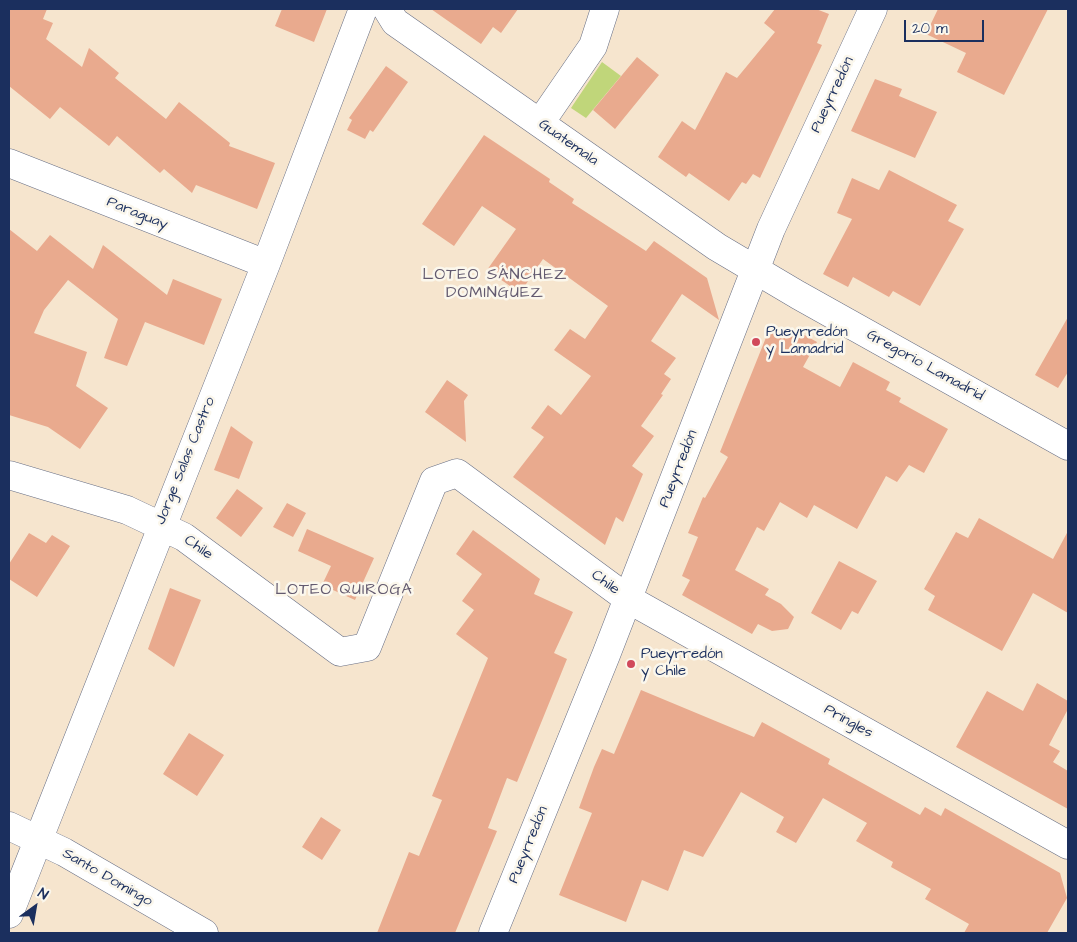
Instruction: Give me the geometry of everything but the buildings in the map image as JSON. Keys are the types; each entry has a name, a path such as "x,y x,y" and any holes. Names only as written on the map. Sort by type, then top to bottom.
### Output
{"street":[{"name":"Jorge Salas Castro","path":"9,914 160,526 266,264 363,9"},
{"name":"Guatemala","path":"386,9 395,22 717,247 755,270"},
{"path":"540,123 593,46 605,9"},
{"name":"Pueyrredón","path":"493,933 628,599 771,229 873,9"},
{"name":"Paraguay","path":"9,163 266,264"},
{"name":"Gregorio Lamadrid","path":"755,270 1068,446"},
{"name":"Chile","path":"9,475 127,510 184,537 340,652 367,647 434,481 457,473 628,599"},
{"name":"Pringles","path":"628,599 1068,845"},
{"name":"Santo Domingo","path":"9,826 64,852 204,933"}],"green space":[{"path":"602,62 621,76 586,118 571,108"}],"place":[{"name":"Pueyrredón y Lamadrid","path":"756,342"},
{"name":"Pueyrredón y Chile","path":"631,664"}],"district":[{"name":"LOTEO SÁNCHEZ DOMINGUEZ","path":"495,285"},
{"name":"LOTEO QUIROGA","path":"344,591"}]}
